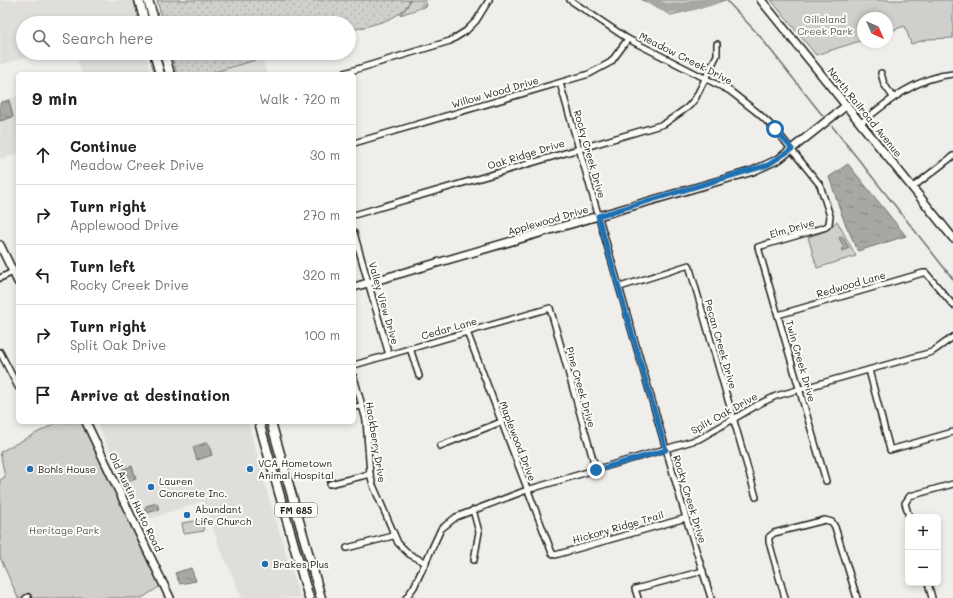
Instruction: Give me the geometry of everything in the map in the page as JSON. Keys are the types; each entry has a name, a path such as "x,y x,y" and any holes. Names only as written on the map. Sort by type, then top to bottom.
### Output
{"main road":[{"path":"139,0 143,16"},
{"path":"148,0 153,16"},
{"path":"166,60 169,72"},
{"path":"156,62 159,72"},
{"name":"FM 685","path":"260,424 309,598"},
{"name":"FM 685","path":"272,424 321,598"}],"street":[{"path":"348,72 450,41 466,31 476,21 489,0"},
{"name":"Meadow Creek Drive","path":"570,0 628,39 706,78 745,102 775,129 820,185 830,216 829,224"},
{"name":"North Railroad Avenue","path":"761,0 953,238"},
{"name":"Willow Wood Drive","path":"356,142 560,83 599,70 611,62 628,39"},
{"name":"Oak Ridge Drive","path":"356,214 664,124 688,107 706,78 717,55 717,44"},
{"path":"881,73 884,84 893,97"},
{"path":"861,123 893,97 920,83 953,74"},
{"name":"Rocky Creek Drive","path":"560,83 666,450 711,598"},
{"name":"Applewood Drive","path":"356,286 753,171 768,165 792,149 847,105"},
{"path":"913,187 953,156"},
{"name":"Elm Drive","path":"758,247 822,229 829,224"},
{"name":"Valley View Drive","path":"356,240 389,354"},
{"path":"0,245 16,278"},
{"name":"Twin Creek Drive","path":"758,247 826,481"},
{"name":"Pecan Creek Drive","path":"620,287 688,265 756,497"},
{"path":"0,278 13,272"},
{"name":"Redwood Lane","path":"778,315 922,273 928,275 953,305"},
{"name":"Cedar Lane","path":"356,364 550,308"},
{"name":"Pine Creek Drive","path":"550,308 596,470"},
{"name":"Maplewood Drive","path":"467,332 527,490 552,553 555,554"},
{"name":"Split Oak Drive","path":"406,598 414,587 441,529 456,517 527,490 699,439 768,399 932,352 953,337"},
{"path":"410,348 419,376"},
{"path":"1,356 16,383"},
{"path":"869,370 890,450 953,432"},
{"name":"Hackberry Drive","path":"356,384 367,428 370,474 393,536 409,554 426,563"},
{"path":"356,408 362,406"},
{"path":"440,446 501,422"},
{"name":"Old Austin Hutto Road","path":"87,424 168,596"},
{"path":"330,484 370,474"},
{"path":"908,514 905,503 910,496 953,484"},
{"path":"474,510 479,532 474,560"},
{"name":"Hickory Ridge Trail","path":"555,554 686,518"},
{"path":"785,598 769,542 769,537 774,533 825,520 832,522 835,527 857,598"},
{"path":"347,548 393,536"},
{"path":"638,598 635,589 703,571"},
{"path":"929,586 932,598"}],"shaded area":[{"path":"0,0 133,0 137,16 16,16 17,60 0,65"},
{"path":"77,60 147,60 150,72 81,72"},
{"path":"255,60 263,60 266,72 215,72"},
{"path":"16,97 16,155 0,159 0,101"},
{"path":"97,424 249,424 268,495 300,598 242,598 220,548 203,501 143,521"}],"green space":[{"path":"157,0 410,0 400,13 393,17 356,29 356,16 161,16"},
{"path":"410,0 425,0 427,6 400,15 407,7"},
{"path":"642,0 725,0 708,6 671,15"},
{"name":"Gilleland Creek Park","path":"771,0 953,0 953,38 928,39 911,44 905,26 893,30 893,12 857,12 857,42 816,55"},
{"path":"173,60 255,60 215,72 176,72"},
{"path":"837,221 856,256 817,268 808,237 826,231"},
{"name":"Heritage Park","path":"54,424 84,424 162,585 142,598 18,598 0,557 0,480 5,477 0,452"},
{"path":"202,520 204,531 184,534 182,523"}],"water":[{"path":"9,100 13,117 0,121 0,103"},
{"path":"848,164 906,236 858,251 844,221 829,177"},
{"path":"842,236 849,248 843,251 842,249 844,247 839,238"},
{"path":"208,442 212,455 197,460 193,447"},
{"path":"132,466 136,479 127,482 123,469"},
{"path":"157,503 159,510 146,513 144,512 146,506"},
{"path":"191,568 196,581 180,584 175,573"}],"waterway":[{"path":"651,0 658,5 673,8 682,8 714,0"},
{"path":"726,0 758,34 823,116"},
{"path":"832,126 953,279"}],"place":[{"name":"Bohls House","path":"30,469"},
{"name":"VCA Hometown Animal Hospital","path":"250,469"},
{"name":"Lauren Concrete Inc.","path":"151,487"},
{"name":"Abundant Life Church","path":"187,515"},
{"name":"Brakes Plus","path":"265,564"}],"route":[{"path":"596,470 666,450 620,287 598,216 753,171 768,165 792,149 775,129"}]}
